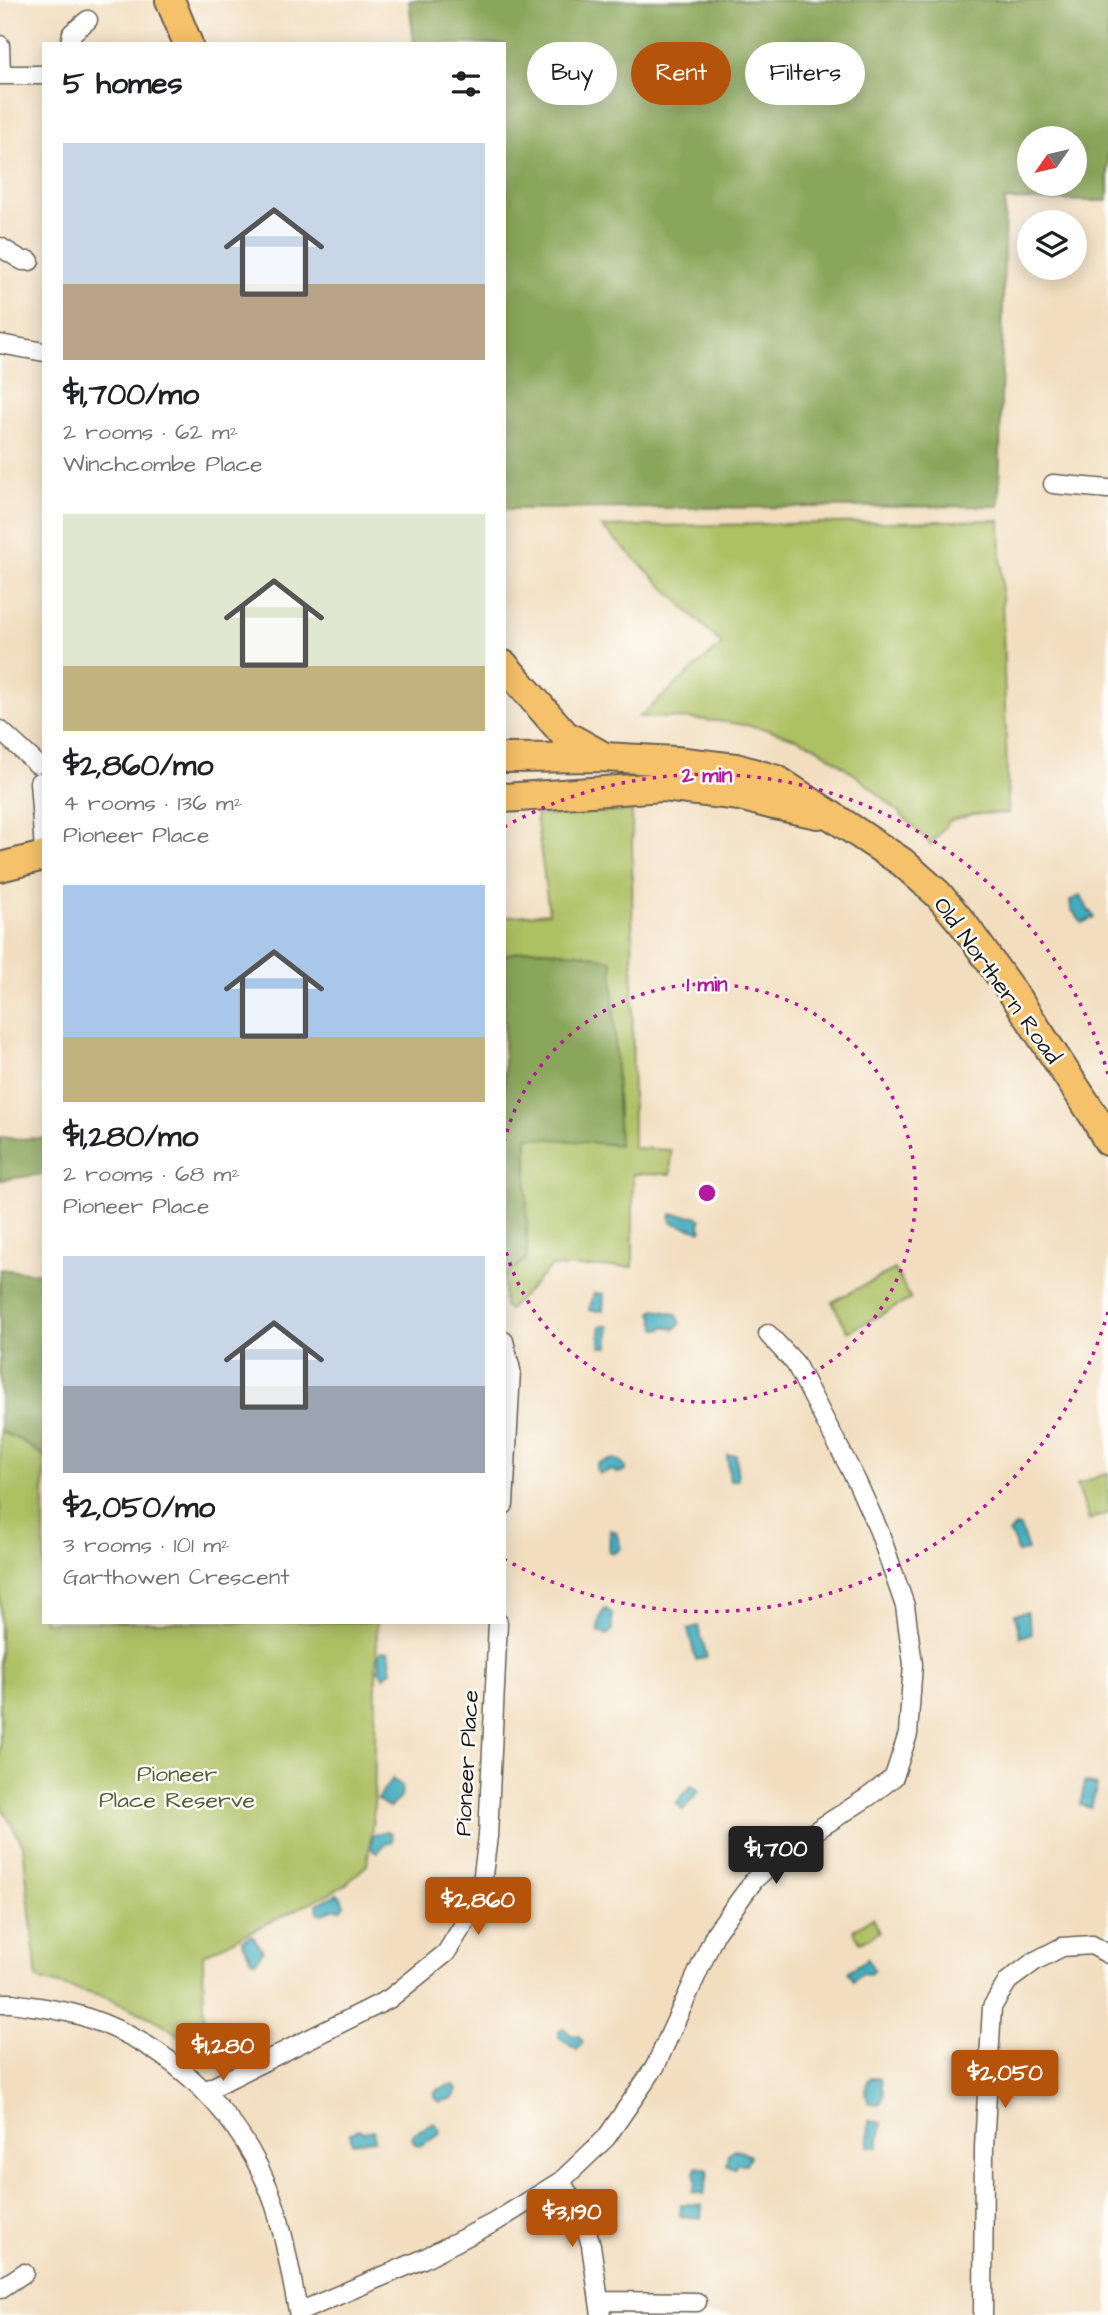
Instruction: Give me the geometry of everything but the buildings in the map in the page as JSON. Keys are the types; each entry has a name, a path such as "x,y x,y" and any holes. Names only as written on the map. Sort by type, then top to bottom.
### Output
{"main road":[{"path":"170,0 187,42"},
{"path":"506,667 565,735 604,757"},
{"name":"Old Northern Road","path":"506,758 604,757 676,761 736,768 777,780 902,862 938,894 964,925 1101,1111 1108,1141"},
{"name":"Old Northern Road","path":"506,798 663,787 740,796 831,816"},
{"path":"0,867 42,856"}],"street":[{"path":"70,42 72,33 88,20"},
{"path":"0,45 1,75 42,75"},
{"path":"0,247 23,261 30,261"},
{"path":"0,344 42,352"},
{"path":"1053,484 1108,489"},
{"path":"0,732 41,772 42,798"},
{"path":"0,2003 86,2017 138,2040 183,2070 205,2091 237,2128 251,2151 275,2206 299,2314 435,2253 495,2222 561,2181 606,2138 655,2067 716,1932 755,1879 792,1846 869,1797 894,1777 908,1734 912,1654 905,1606 884,1544 857,1482 795,1363 768,1334"},
{"path":"506,1349 511,1370 506,1466"},
{"name":"Pioneer Place","path":"205,2091 389,1999 446,1953 480,1898 488,1836 498,1624"},
{"path":"983,2315 984,2147 992,2007 1008,1981 1035,1961 1062,1947 1092,1945 1108,1954"},
{"path":"561,2181 583,2221 591,2245 600,2308 697,2302"},
{"path":"0,2288 24,2273"}],"green space":[{"path":"409,0 1108,0 1108,201 1005,200 999,506 506,509 506,42 414,42"},
{"path":"1000,520 1008,813 974,814 949,821 931,845 875,791 812,745 771,731 727,722 639,717 722,644 602,527"},
{"path":"632,811 633,1148 671,1150 671,1174 633,1174 633,1267 551,1267 509,1310 506,1308 506,917 549,913 536,816"},
{"path":"531,949 579,953 612,960 619,1145 527,1137 527,1258 506,1276 506,955"},
{"path":"0,1137 42,1138 42,1174 0,1180"},
{"path":"0,1269 42,1274 42,1456 22,1441 0,1431"},
{"path":"895,1269 911,1299 848,1332 832,1302"},
{"name":"Pioneer Place Reserve","path":"0,1280 42,1289 42,1624 377,1624 374,1811 367,1865 344,1886 203,1955 205,2054 160,2022 107,1998 37,1979 23,1845 0,1804"},
{"path":"1108,1473 1108,1513 1089,1520 1077,1484"},
{"path":"872,1918 879,1932 860,1943 853,1930"}],"water":[{"path":"1081,895 1094,917 1082,923 1071,909 1070,901"},
{"path":"671,1214 696,1216 701,1220 699,1223 702,1230 673,1223"},
{"path":"594,1293 604,1294 603,1311 589,1310"},
{"path":"655,1310 676,1314 681,1323 675,1329 665,1326 657,1329 652,1312"},
{"path":"600,1326 609,1326 609,1347 600,1347"},
{"path":"727,1455 736,1455 738,1480 730,1481"},
{"path":"614,1459 621,1461 626,1468 624,1472 611,1470 599,1474 596,1469 598,1463"},
{"path":"1015,1527 1020,1527 1028,1550 1018,1553 1016,1550 1014,1539 1009,1533"},
{"path":"610,1530 616,1532 621,1548 615,1553 609,1552"},
{"path":"606,1609 612,1613 612,1630 607,1635 598,1629"},
{"path":"1027,1612 1032,1634 1020,1637 1015,1614"},
{"path":"698,1626 707,1657 696,1660 688,1629"},
{"path":"382,1651 389,1652 390,1657 391,1671 384,1677 378,1670 378,1655"},
{"path":"392,1779 402,1786 401,1797 389,1808 377,1799"},
{"path":"1085,1782 1097,1785 1091,1808 1080,1805"},
{"path":"692,1785 699,1791 683,1810 676,1803"},
{"path":"388,1831 392,1834 391,1842 385,1844 377,1853 372,1850 373,1834"},
{"path":"337,1894 344,1905 342,1909 318,1913 317,1904"},
{"path":"252,1935 263,1951 256,1961 251,1960 243,1942"},
{"path":"868,1959 874,1970 870,1974 862,1973 854,1981 848,1971"},
{"path":"564,2029 573,2036 578,2035 583,2042 577,2050 559,2038 559,2031"},
{"path":"870,2078 880,2078 884,2096 880,2104 869,2104 866,2087"},
{"path":"450,2085 457,2089 454,2098 439,2102 434,2097 435,2091"},
{"path":"869,2121 882,2123 878,2147 868,2146"},
{"path":"434,2123 440,2130 439,2135 419,2146 415,2145 412,2138 414,2133"},
{"path":"359,2129 363,2132 373,2130 375,2140 352,2143 350,2133"},
{"path":"736,2149 750,2156 746,2164 737,2164 734,2169 727,2166 729,2153"},
{"path":"697,2167 707,2169 704,2194 692,2192 696,2184"},
{"path":"681,2204 702,2205 701,2218 680,2216"}]}
